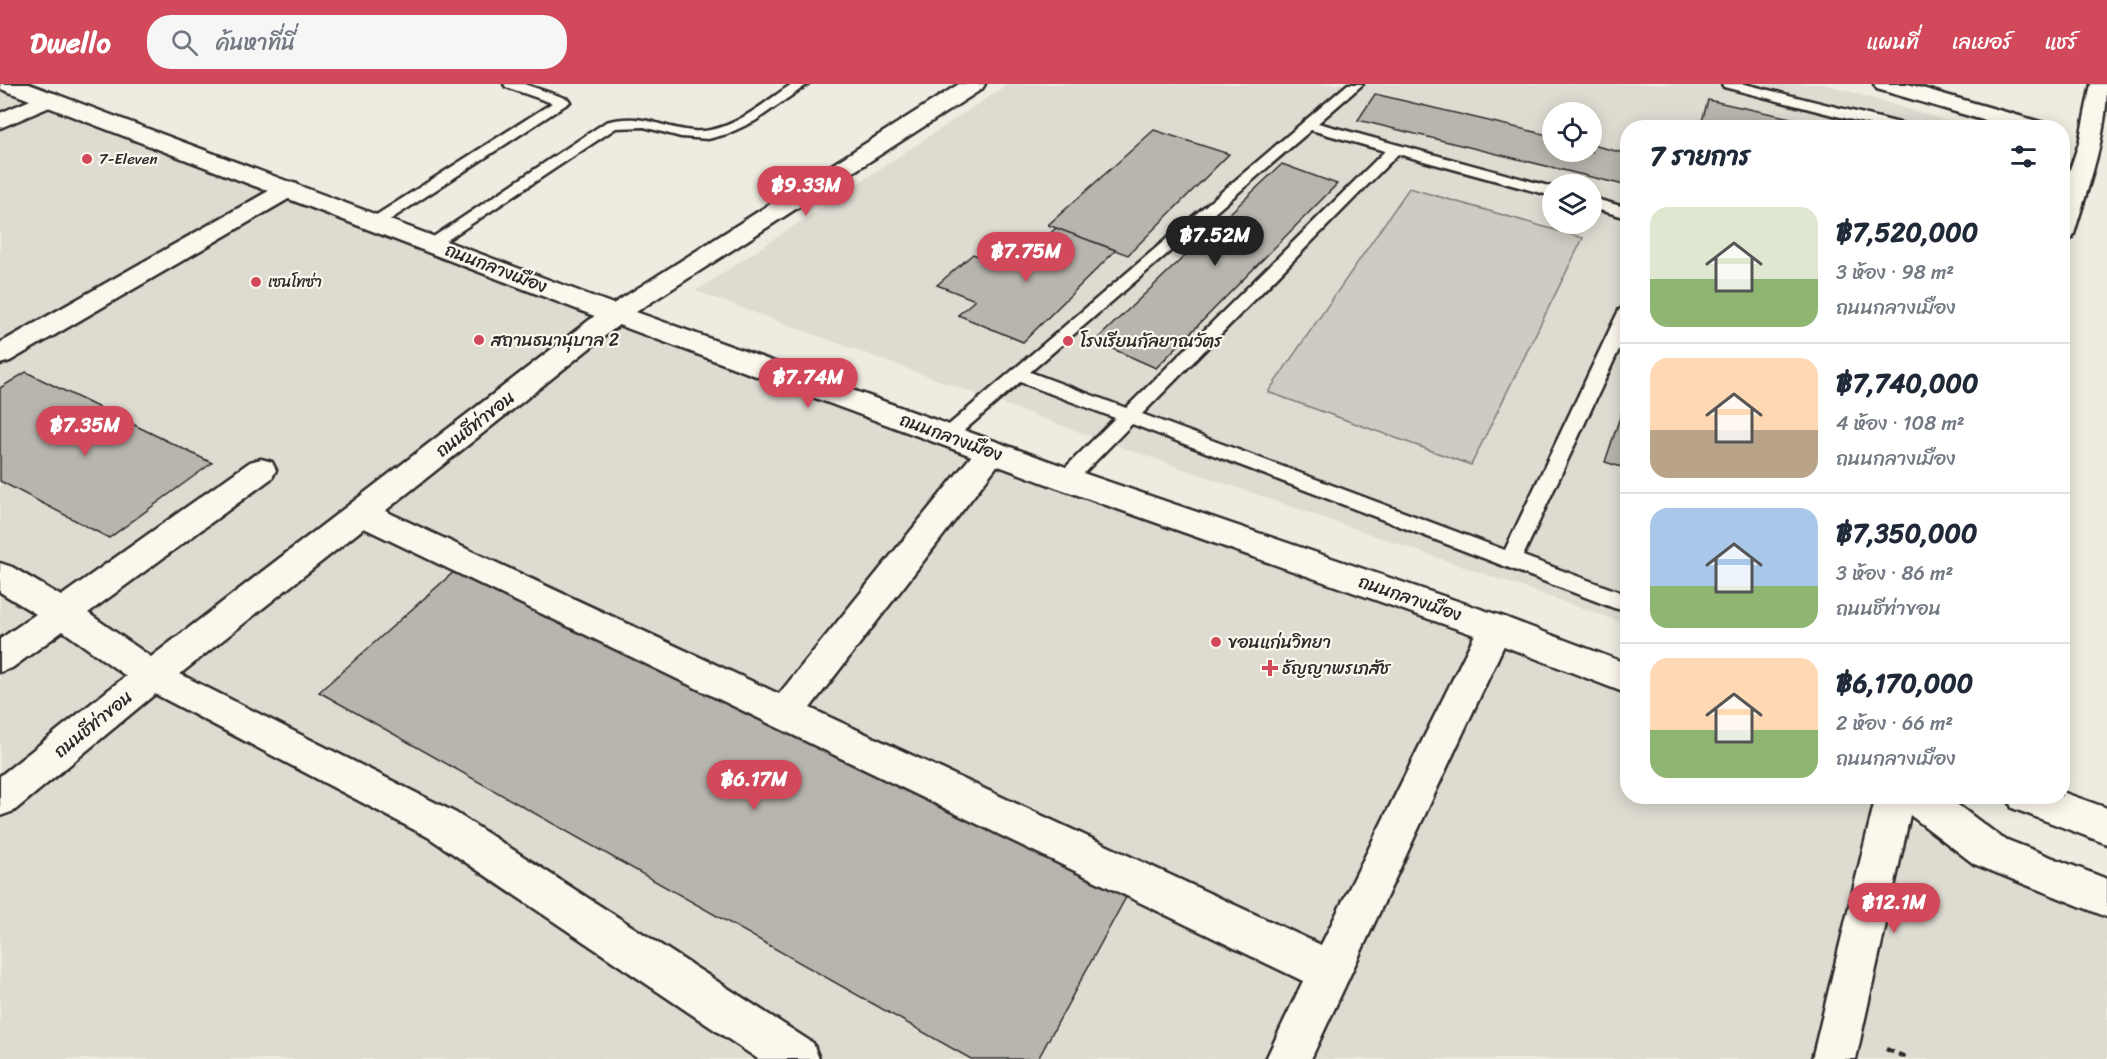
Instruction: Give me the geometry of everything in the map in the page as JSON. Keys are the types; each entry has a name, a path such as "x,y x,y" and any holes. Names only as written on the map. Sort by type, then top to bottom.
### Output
{"street":[{"name":"ถนนกลางเมือง","path":"9,84 615,314 1066,479 1495,628 1620,676"},
{"name":"ถนนชีท่าขอน","path":"0,799 152,676 615,314 974,84"},
{"path":"1885,84 2009,120"},
{"path":"2070,208 2090,142 2102,84"},
{"path":"0,121 49,99"},
{"path":"0,355 289,189"},
{"path":"785,713 992,451"},
{"path":"0,658 261,470"},
{"path":"361,513 1331,972"},
{"path":"0,576 63,613 152,676 442,825 797,1059"},
{"path":"1288,1059 1495,628"},
{"path":"1834,1059 1893,804"},
{"path":"1926,804 1988,851 2107,898"},
{"path":"2048,804 2107,826"}],"lane":[{"path":"376,222 563,102 510,84"},
{"path":"432,243 611,125 636,120 692,135 717,132 739,123 801,84"},
{"path":"946,435 1356,84"},
{"path":"1729,84 1871,120"},
{"path":"1308,125 1542,189"},
{"path":"1066,479 1395,149"},
{"path":"1602,206 1620,211"},
{"path":"1511,559 1620,327"},
{"path":"1017,374 1620,601"}],"shaded area":[{"path":"0,84 1620,685 1620,804 1881,804 1906,821 2107,905 2107,1059 0,1059"},
{"name":"โรงเรียนกัลยาณวัตร","path":"1008,84 1824,84 1944,120 1620,120 1620,622 1104,441 696,291"},
{"path":"1409,188 1542,226 1542,234 1569,234 1583,238 1471,465 1268,392"}],"building":[{"path":"1375,94 1542,134 1542,162 1602,162 1602,148 1620,152 1620,184 1602,180 1602,174 1579,174 1358,120"},
{"path":"1708,100 1800,120 1702,120"},
{"path":"1154,130 1229,154 1128,255 1048,225"},
{"path":"1282,164 1337,184 1156,368 1095,341"},
{"path":"1056,228 1116,250 1023,342 958,315 975,300 937,285 973,254 1012,269"},
{"path":"26,372 212,463 109,538 0,481 0,388"},
{"path":"1620,417 1620,467 1605,462"},
{"path":"465,562 1144,864 1038,1059 971,1059 319,692"}],"place":[{"name":"7-Eleven","path":"87,159"},
{"name":"เซนโทซ่า","path":"256,282"},
{"name":"สถานธนานุบาล 2","path":"479,340"},
{"name":"โรงเรียนกัลยาณวัตร","path":"1068,341"},
{"name":"ขอนแก่นวิทยา","path":"1216,642"},
{"name":"ธัญญาพรเภสัช","path":"1270,668"}]}
